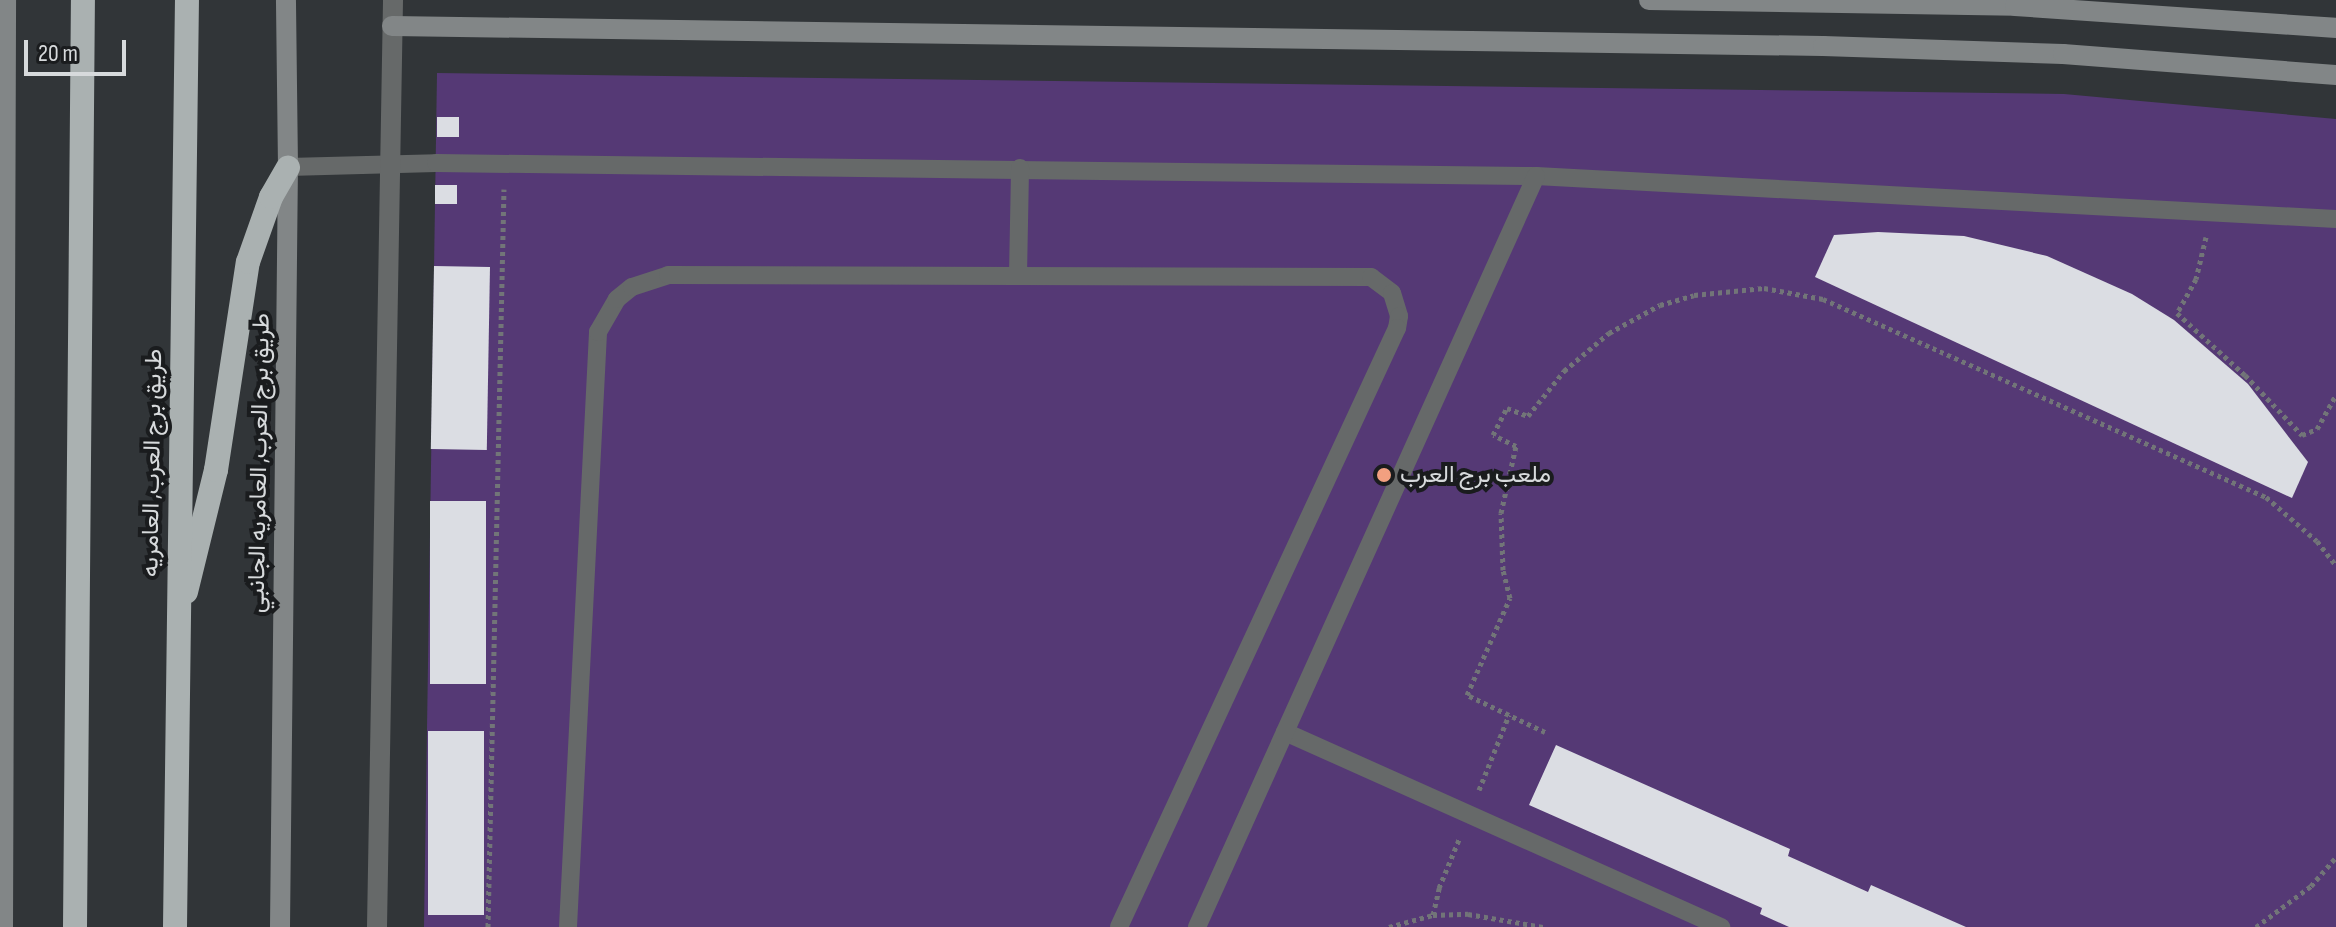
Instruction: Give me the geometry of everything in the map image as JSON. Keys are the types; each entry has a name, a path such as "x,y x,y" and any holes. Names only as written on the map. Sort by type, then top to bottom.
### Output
{"highway":[{"path":"75,927 83,0"},
{"name":"طريق برج العرب, العامريه","path":"175,927 187,0"},
{"path":"178,621 216,470 248,262 271,197 288,167"}],"street":[{"path":"3,927 2,151 6,0"},
{"name":"طريق برج العرب, العامريه الجانبي","path":"280,927 288,167 286,0"},
{"path":"377,927 393,0"},
{"path":"1649,0 2015,6 2336,28"},
{"path":"392,26 1823,46 2063,54 2336,75"}],"lane":[{"path":"288,167 390,163 1536,176 2336,219"},
{"path":"1018,275 1020,168"},
{"path":"1197,927 1536,176"},
{"path":"568,927 598,332 605,315 632,287 649,278 668,275 1359,275 1383,284 1397,304 1397,328 1119,927"},
{"path":"1285,732 1721,927"}],"path":[{"path":"488,927 504,164"},
{"path":"2212,212 2196,279 2177,313 2245,375 2302,435 2317,429 2336,395"},
{"path":"1545,732 1467,695 1510,598 1503,570 1501,513 1516,446 1493,435 1507,408 1528,416 1564,371 1609,333 1660,305 1694,295 1764,288 1823,299 2266,497 2317,541 2336,565"},
{"path":"2256,927 2311,886 2336,857"},
{"path":"1389,927 1433,915 1468,914 1543,927"}],"shaded area":[{"name":"ملعب برج العرب","path":"437,73 2064,94 2336,119 2336,927 424,927"}],"building":[{"path":"437,117 459,117 459,137 437,137"},
{"path":"435,185 457,185 457,204 435,204"},
{"path":"1878,232 1964,236 2047,256 2132,294 2174,320 2248,384 2308,462 2292,498 1815,277 1834,235"},
{"path":"434,266 490,267 487,450 431,449"},
{"path":"430,501 486,501 486,684 430,684"},
{"path":"428,731 484,731 484,915 428,915"},
{"path":"1556,745 1790,849 1788,856 1868,892 1871,885 1966,927 1789,927 1760,914 1762,908 1529,805"}],"place":[{"name":"ملعب برج العرب","path":"1384,475"}]}
